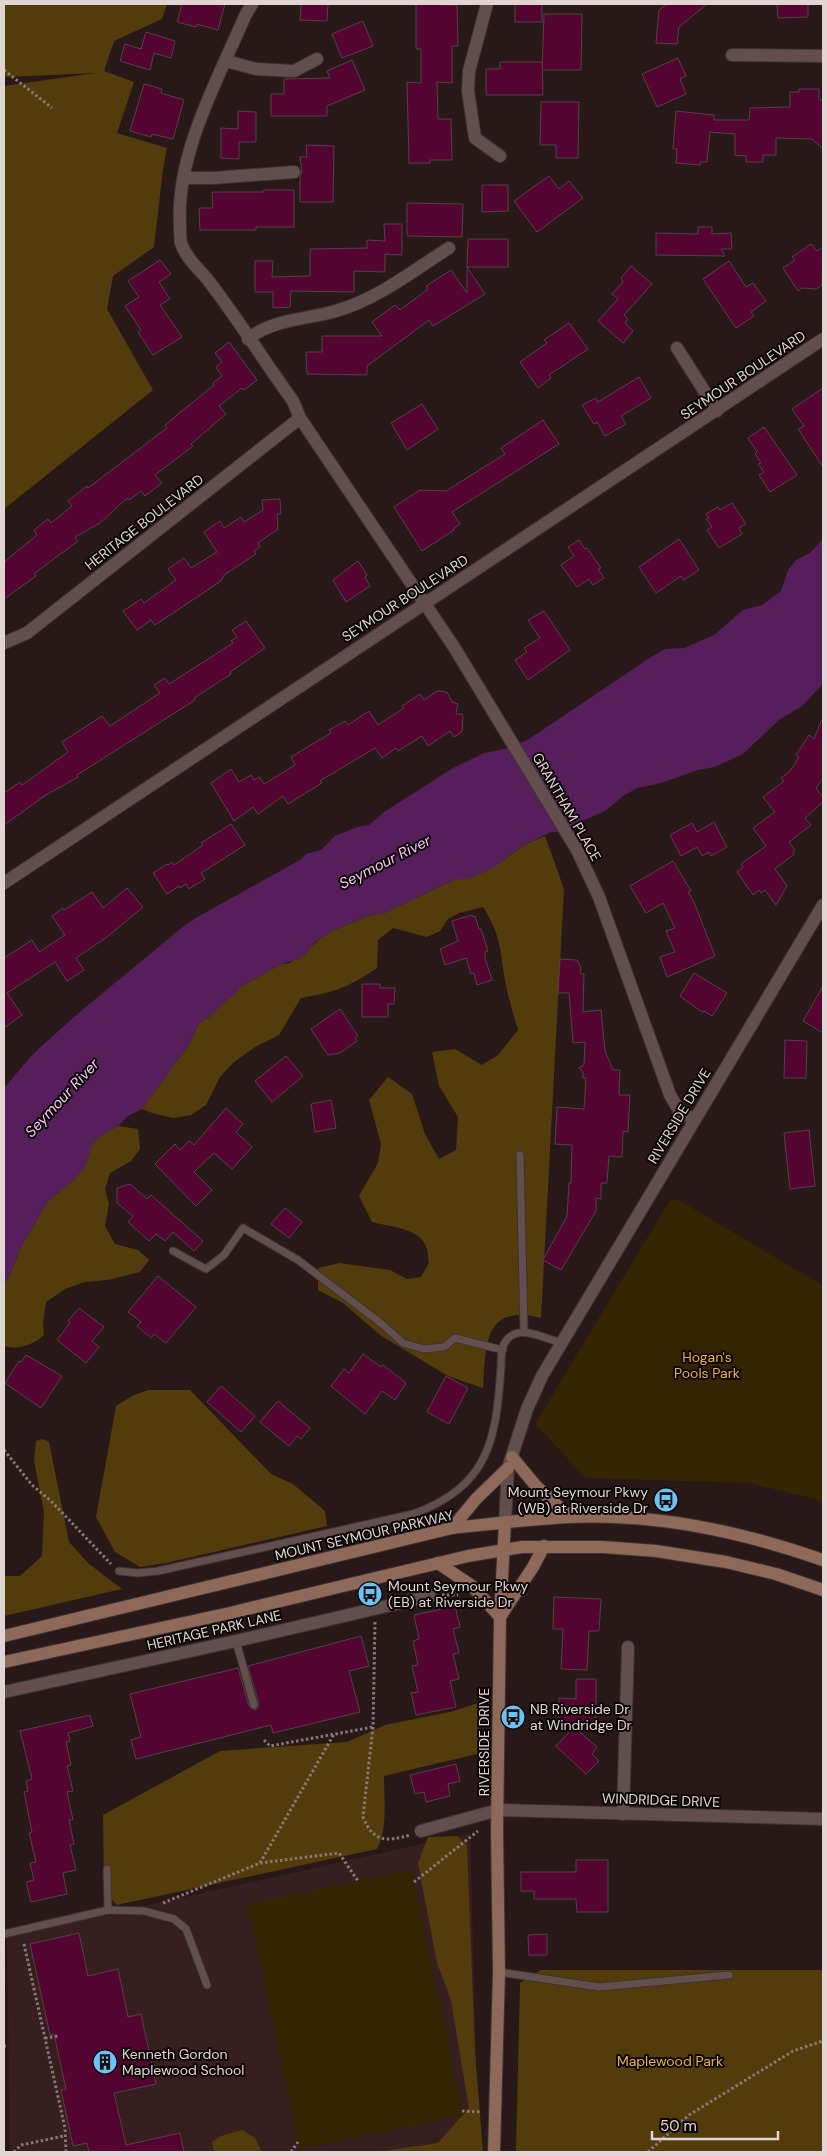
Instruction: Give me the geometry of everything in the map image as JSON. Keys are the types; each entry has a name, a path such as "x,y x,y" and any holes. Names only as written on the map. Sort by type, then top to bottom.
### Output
{"main road":[{"path":"452,1528 510,1463 570,1517"},
{"name":"MOUNT SEYMOUR PARKWAY","path":"4,1636 452,1528 505,1522 570,1517 656,1520 709,1528 767,1542 823,1560"},
{"name":"RIVERSIDE DRIVE","path":"494,2152 499,1972 500,1617 505,1522"},
{"path":"438,1563 472,1586 500,1617 529,1574 544,1546"},
{"path":"4,1662 230,1613 438,1563 504,1550 544,1546 665,1552 776,1574 823,1590"}],"street":[{"path":"252,4 202,118 184,178 179,212 181,242 189,258 208,280 293,401 300,418 423,603"},
{"path":"488,4 481,22 469,71 468,90 475,138 500,156"},
{"path":"732,54 823,56"},
{"path":"226,61 256,69 294,71 317,59"},
{"path":"184,178 213,178 294,172"},
{"path":"248,339 259,330 272,324 339,310 373,296 449,248"},
{"name":"SEYMOUR BOULEVARD","path":"4,883 823,339"},
{"path":"676,348 717,411"},
{"name":"HERITAGE BOULEVARD","path":"4,643 28,633 300,418"},
{"name":"GRANTHAM PLACE","path":"423,603 454,647 572,841 599,897 670,1094 680,1112 694,1119"},
{"name":"RIVERSIDE DRIVE","path":"505,1522 510,1463 527,1410 542,1376 823,905"},
{"name":"HERITAGE PARK LANE","path":"4,1692 430,1596"},
{"path":"623,1814 628,1647"},
{"name":"WINDRIDGE DRIVE","path":"422,1831 498,1810 823,1819"}],"lane":[{"path":"520,1155 524,1332"},
{"path":"174,1251 206,1269 224,1255 243,1228 298,1260 404,1343 424,1349 444,1347 455,1338 503,1350 504,1342 510,1336 524,1332 562,1344"},
{"name":"MOUNT SEYMOUR PARKWAY","path":"120,1571 138,1573 187,1565 413,1514 451,1496 476,1472 484,1457 495,1427 503,1350"},
{"path":"236,1641 254,1705"},
{"path":"107,1868 108,1910"},
{"path":"4,1934 108,1910 144,1911 174,1918 186,1929 207,1984"},
{"path":"499,1972 599,1987 730,1975"}],"path":[{"path":"4,70 52,108"},
{"path":"4,1450 32,1485 51,1501 89,1543 120,1571"},
{"path":"430,1596 464,1595"},
{"path":"375,1609 373,1727 363,1816 368,1830 390,1840 422,1831"},
{"path":"264,1740 270,1746 373,1727"},
{"path":"260,1863 334,1734"},
{"path":"414,1882 478,1830"},
{"path":"144,1911 260,1863 339,1853 358,1881"},
{"path":"24,1944 65,2128 66,2152"},
{"path":"45,2038 59,2036"},
{"path":"648,2152 689,2115 793,2050 823,2041"},
{"path":"462,2111 495,2114"},
{"path":"14,2152 21,2145 64,2136"},
{"path":"291,2152 298,2142"}],"shaded area":[{"path":"470,1833 477,2094 476,2140 428,2152 10,2152 7,1937"}],"green space":[{"path":"4,4 167,4 162,19 114,41 104,71 134,82 117,133 167,148 154,247 113,276 107,309 153,390 4,509 4,86 96,73 4,77"},
{"path":"545,836 564,889 541,1318 522,1315 508,1317 498,1322 491,1332 487,1343 483,1388 448,1376 380,1335 343,1303 318,1290 318,1268 339,1263 390,1270 407,1279 421,1277 429,1263 426,1246 421,1239 401,1228 372,1222 359,1196 378,1163 381,1144 369,1100 388,1077 412,1094 425,1134 439,1159 456,1150 458,1117 439,1086 432,1052 455,1049 482,1065 498,1055 518,1030 506,987 497,935 483,907 459,913 448,919 440,931 427,937 393,928 378,940 377,968 341,988 301,998 279,1035 255,1047 233,1063 220,1077 206,1105 191,1115 173,1118 142,1109 190,1043 199,1023 208,1018 228,998 235,995 239,988 281,964 290,963 329,932 371,915 384,913 454,880 500,863 524,845"},
{"path":"118,1126 138,1129 140,1149 131,1161 110,1173 105,1189 109,1204 105,1226 115,1244 138,1250 149,1260 140,1272 108,1280 85,1282 65,1289 46,1302 43,1323 44,1335 26,1346 4,1346 4,1283 8,1279 22,1245 48,1201 74,1180 93,1143 103,1134"},
{"name":"Hogan's Pools Park","path":"673,1200 679,1200 823,1286 823,1501 749,1483 586,1478 535,1424 668,1203"},
{"path":"148,1390 190,1390 271,1474 293,1484 325,1511 327,1526 166,1563 140,1567 115,1552 96,1517 116,1406 132,1396"},
{"path":"43,1439 49,1442 69,1542 89,1564 122,1589 4,1616 4,1576 20,1576 42,1556 44,1512 34,1461 36,1441"},
{"path":"478,1703 477,1754 384,1776 384,1823 377,1849 117,1905 104,1891 103,1815 220,1751 347,1742 385,1725 450,1712"},
{"path":"457,1836 467,1845 475,2052 483,2152 376,2152 438,2143 469,2108 451,2000 437,1963 418,1863 428,1837"},
{"path":"411,1870 463,2115 300,2149 248,1904"},
{"name":"Maplewood Park","path":"541,1970 823,1970 823,2152 516,2152 520,1983"},
{"path":"242,2130 255,2138 262,2152 214,2152 212,2142 221,2136"}],"water":[{"name":"Seymour River","path":"823,539 823,684 802,706 779,720 743,754 715,767 698,770 661,783 637,788 623,796 605,811 558,832 551,832 524,845 493,868 471,878 454,880 384,913 371,915 329,932 313,944 309,951 299,959 281,964 239,988 235,995 208,1018 199,1023 190,1043 142,1109 128,1116 118,1126 103,1134 93,1143 85,1167 74,1180 48,1201 22,1245 8,1279 4,1283 4,1088 33,1054 75,1016 185,925 300,860 306,854 321,850 335,836 357,827 369,825 384,812 453,768 484,753 509,748 529,739 665,649 684,648 714,635 743,610 762,605 781,591 788,570 796,560 810,553"}],"building":[{"path":"182,4 225,4 218,30 197,24 196,27 177,22"},
{"path":"301,4 328,4 327,21 300,20"},
{"path":"416,4 457,5 458,46 452,46 452,83 437,82 438,119 451,119 452,160 430,160 430,163 409,163 407,82 421,83 421,49 416,49"},
{"path":"515,4 542,4 542,22 515,22"},
{"path":"667,4 707,4 679,27 677,44 656,43 659,10"},
{"path":"777,4 808,4 808,17 778,18"},
{"path":"544,14 582,14 581,70 542,70"},
{"path":"363,21 373,46 342,58 332,34"},
{"path":"146,32 175,41 171,58 154,53 150,70 120,61 125,44 141,49"},
{"path":"678,58 686,76 680,79 686,94 657,107 642,74"},
{"path":"352,60 365,90 327,106 327,116 271,116 271,94 284,94 284,79 330,78 327,71"},
{"path":"500,62 542,62 543,95 486,95 486,69 500,69"},
{"path":"144,84 162,89 161,93 184,100 173,139 152,134 151,137 130,131"},
{"path":"799,89 819,89 819,100 823,100 823,149 812,139 776,138 776,155 763,155 763,162 746,162 746,156 735,155 735,134 710,132 707,162 700,162 700,165 676,163 677,149 673,149 676,111 714,115 714,120 749,120 750,108 790,107 790,92 799,92"},
{"path":"541,102 579,102 578,158 556,158 556,145 540,145"},
{"path":"238,111 256,112 256,142 239,142 239,159 221,158 221,128 238,129"},
{"path":"306,145 334,146 333,202 300,202 300,177 302,172 300,157 307,157"},
{"path":"549,176 559,189 569,181 583,198 537,232 514,201"},
{"path":"482,185 508,185 508,211 482,212"},
{"path":"263,190 294,190 294,227 256,227 256,230 200,230 199,208 213,208 212,192 263,192"},
{"path":"407,203 463,204 462,237 407,236"},
{"path":"384,224 402,224 402,255 385,254 385,272 354,271 354,292 291,291 290,307 273,308 273,292 255,292 255,261 273,261 272,277 310,276 310,249 367,248 367,240 385,241"},
{"path":"698,227 712,227 712,234 731,233 732,249 721,249 725,256 656,255 656,233 698,234"},
{"path":"468,239 508,239 508,267 467,267"},
{"path":"811,244 817,251 823,247 822,285 816,289 802,288 798,291 783,268 795,260 792,257"},
{"path":"160,260 171,274 159,282 170,299 160,305 182,337 153,355 138,332 141,330 125,306 139,297 128,281"},
{"path":"729,261 746,287 753,283 766,301 751,312 754,316 736,328 703,279"},
{"path":"631,266 652,284 624,315 628,319 625,323 633,331 623,343 598,321 618,299 612,294 623,282 621,278"},
{"path":"467,267 485,294 433,326 429,320 367,366 367,375 307,374 306,352 322,352 322,336 382,336 372,322 395,305 400,310 428,289 426,286 451,270 467,293"},
{"path":"569,323 588,349 549,375 551,378 538,388 520,362 547,343 544,340"},
{"path":"229,342 257,380 244,390 242,388 219,406 226,414 191,444 193,446 155,475 162,483 145,496 141,491 129,500 127,498 100,523 75,537 78,541 34,574 36,576 4,599 4,562 37,535 34,530 48,519 51,523 72,506 68,501 167,428 165,425 214,385 213,383 222,376 216,367 222,362 215,353"},
{"path":"639,377 651,398 621,416 626,424 605,436 597,422 594,424 582,405 596,398 598,402"},
{"path":"823,388 823,467 798,429 804,426 792,409"},
{"path":"422,404 438,429 407,450 391,423"},
{"path":"543,420 559,444 452,512 460,524 422,551 394,507 420,490 446,491 505,454 501,448"},
{"path":"764,427 797,475 770,492 759,475 764,472 758,464 761,463 755,454 757,452 748,438"},
{"path":"280,499 281,514 277,514 278,529 258,543 260,547 254,551 256,554 224,575 221,581 155,625 151,620 137,630 123,611 141,599 144,603 176,580 168,569 184,558 191,568 217,552 204,532 220,521 224,528 241,517 244,522 263,510 262,500"},
{"path":"732,503 746,524 739,528 742,534 719,548 707,530 712,527 706,519 709,518 706,514 718,507 720,510"},
{"path":"679,539 699,570 684,580 681,576 656,593 639,567"},
{"path":"579,540 601,568 598,569 604,578 593,585 589,579 577,587 561,565 574,556 568,547"},
{"path":"358,561 367,575 365,577 370,586 346,602 333,580"},
{"path":"544,611 570,650 528,680 515,660 527,652 524,648 540,638 528,620"},
{"path":"246,621 265,648 230,672 231,674 194,698 195,700 77,775 78,777 46,795 4,825 4,793 20,782 22,785 68,752 62,742 102,716 110,726 160,693 154,685 165,678 169,684 233,643 231,641 237,637 232,630"},
{"path":"437,691 447,692 452,702 458,704 456,714 462,714 462,732 454,737 450,731 428,746 422,736 398,751 396,748 382,758 375,748 320,781 322,783 288,804 283,796 258,814 253,807 234,821 211,783 231,769 239,782 251,775 254,780 259,777 264,784 295,765 291,757 331,733 329,730 345,721 348,725 369,711 378,725 404,708 402,706 420,694 424,700"},
{"path":"823,717 823,778 816,788 823,797 823,802 805,818 811,825 789,842 795,850 794,854 775,869 787,886 776,905 765,890 761,893 759,890 753,895 737,872 743,867 741,864 766,846 753,828 775,812 763,797 784,781 781,778 790,771 799,757 796,755 809,735 814,739"},
{"path":"714,822 727,847 711,856 709,852 702,856 697,847 681,856 670,835 692,823 697,832"},
{"path":"231,824 245,845 201,873 205,879 189,889 186,884 167,894 153,873 172,862 174,865 203,845 201,843"},
{"path":"673,861 691,891 688,892 694,902 715,956 667,977 660,957 675,952 666,931 675,928 663,903 646,913 630,886"},
{"path":"127,888 143,907 107,937 76,958 84,970 67,981 55,962 7,993 22,1015 4,1028 4,958 32,940 39,952 65,935 52,916 63,908 64,910 92,892 103,908"},
{"path":"472,915 473,917 475,916 479,929 481,929 488,951 485,952 485,958 492,980 477,985 474,973 471,974 466,958 445,965 440,949 458,941 452,921"},
{"path":"560,959 577,960 581,968 580,974 584,974 583,1012 601,1010 605,1051 613,1070 620,1070 619,1095 630,1095 628,1132 623,1131 622,1157 609,1156 607,1183 601,1183 601,1199 596,1198 596,1211 561,1270 543,1260 567,1216 569,1183 571,1183 572,1145 555,1144 557,1107 584,1109 586,1078 583,1078 583,1072 579,1068 584,1065 585,1042 573,1043 569,993 558,993"},
{"path":"694,973 727,993 712,1016 704,1011 702,1012 680,996"},
{"path":"362,984 380,984 380,988 395,988 394,1004 388,1004 388,1017 362,1017"},
{"path":"823,986 823,1033 803,1021"},
{"path":"340,1009 358,1036 355,1038 357,1041 340,1053 328,1055 311,1029"},
{"path":"785,1040 807,1041 806,1078 784,1078"},
{"path":"286,1056 303,1076 272,1102 255,1081"},
{"path":"331,1100 336,1128 315,1132 311,1104"},
{"path":"226,1108 243,1124 236,1132 252,1147 232,1169 214,1153 194,1172 212,1190 196,1206 155,1164 175,1144 180,1150 189,1141 194,1145"},
{"path":"809,1130 815,1186 790,1189 784,1133"},
{"path":"130,1184 147,1199 151,1195 203,1241 194,1251 173,1232 165,1241 156,1234 149,1241 128,1222 133,1216 117,1203 117,1188"},
{"path":"285,1208 302,1222 289,1238 271,1224"},
{"path":"158,1276 196,1307 166,1343 154,1334 151,1338 137,1326 141,1322 128,1312"},
{"path":"79,1308 104,1327 92,1341 99,1347 86,1363 57,1340 70,1323 68,1321"},
{"path":"363,1354 381,1367 383,1365 406,1383 395,1400 382,1391 365,1414 331,1386 344,1369 349,1373"},
{"path":"26,1355 62,1376 41,1408 5,1383 19,1361 21,1362"},
{"path":"446,1376 468,1388 449,1424 427,1412"},
{"path":"221,1386 255,1416 241,1432 207,1402"},
{"path":"278,1401 310,1428 301,1439 297,1436 289,1446 260,1422"},
{"path":"554,1597 601,1599 599,1631 589,1631 587,1670 561,1669 563,1629 553,1629"},
{"path":"455,1606 460,1627 453,1629 459,1653 453,1654 459,1679 450,1681 456,1707 416,1715 411,1693 418,1692 412,1666 418,1665 413,1641 419,1639 414,1615"},
{"path":"361,1636 369,1666 349,1671 360,1712 273,1733 271,1725 136,1759 131,1740 141,1737 130,1694 238,1668 249,1706 255,1710 259,1704 248,1666"},
{"path":"576,1679 596,1679 596,1726 558,1724 559,1698 576,1699"},
{"path":"90,1715 93,1726 68,1733 70,1741 66,1742 71,1765 67,1766 73,1791 67,1792 73,1820 69,1820 74,1844 70,1845 76,1870 63,1873 67,1894 31,1902 26,1882 34,1880 30,1863 36,1862 29,1833 32,1832 24,1792 28,1791 26,1781 32,1779 20,1731"},
{"path":"574,1727 597,1747 592,1754 599,1761 586,1774 556,1746"},
{"path":"456,1764 460,1781 448,1784 450,1796 426,1802 424,1792 415,1794 410,1775"},
{"path":"576,1860 608,1860 608,1912 577,1912 576,1899 534,1899 534,1891 521,1891 521,1872 576,1872"},
{"name":"Kenneth Gordon Maplewood School","path":"79,1933 88,1976 118,1969 128,2017 141,2014 156,2084 114,2093 126,2145 180,2133 184,2152 89,2152 87,2143 73,2146 61,2090 66,2089 54,2034 50,2035 30,1944"},
{"path":"547,1934 547,1955 529,1955 528,1935"}],"place":[{"name":"Mount Seymour Pkwy (WB) at Riverside Dr","path":"666,1500"},
{"name":"Mount Seymour Pkwy (EB) at Riverside Dr","path":"370,1594"},
{"name":"NB Riverside Dr at Windridge Dr","path":"513,1717"},
{"name":"Kenneth Gordon Maplewood School","path":"105,2062"}]}
